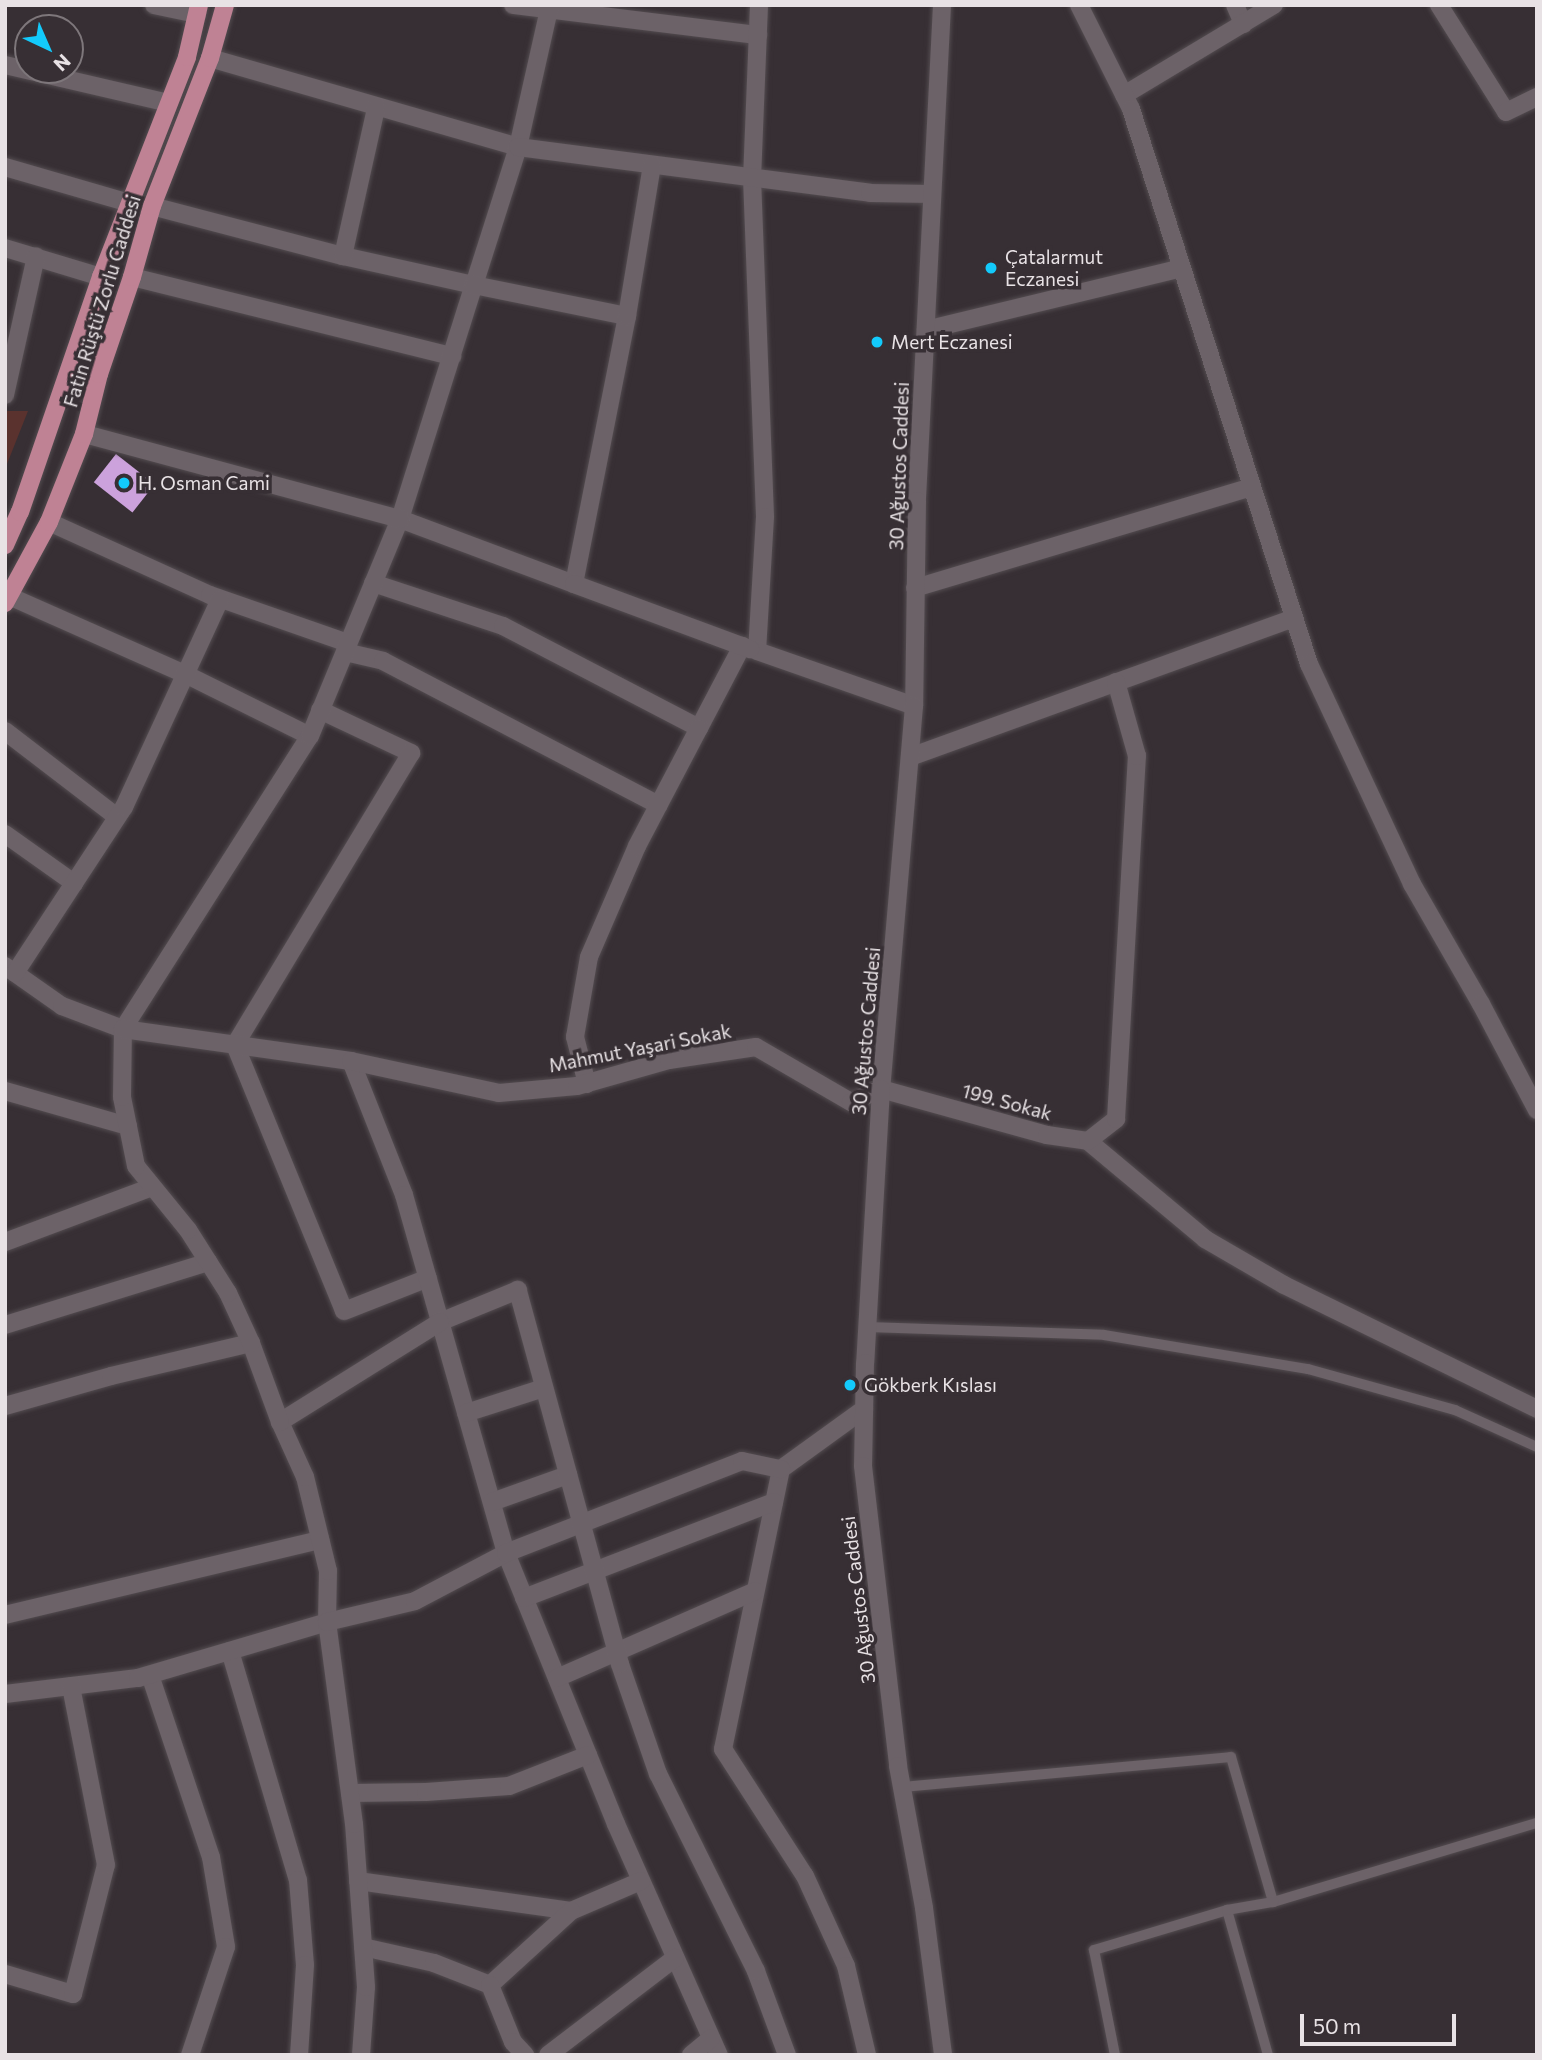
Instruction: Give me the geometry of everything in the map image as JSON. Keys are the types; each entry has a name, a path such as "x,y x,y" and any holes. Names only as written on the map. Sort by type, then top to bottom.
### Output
{"main road":[{"name":"Fatin Rüştü Zorlu Caddesi","path":"7,600 49,522 83,434 152,206 209,58 225,5"},
{"name":"Fatin Rüştü Zorlu Caddesi","path":"5,545 20,512 101,277 187,57 198,9"}],"street":[{"path":"154,5 198,9"},
{"path":"513,5 758,36"},
{"path":"587,1084 575,1037 589,957 637,846 699,728 749,648 765,517 752,178 759,5"},
{"name":"30 Ağustos Caddesi","path":"942,5 915,587 914,706 881,1089 867,1327 863,1466 902,1787 924,1908 943,2055"},
{"path":"1079,5 1124,95 1309,664 1412,884 1481,1004 1537,1110"},
{"path":"1235,5 1243,24"},
{"path":"1124,95 1274,5"},
{"path":"1439,5 1506,112 1537,97"},
{"path":"361,2055 366,1987 350,1793 327,1622 328,1571 305,1477 228,1293 188,1230 136,1166 122,1097 123,1029 310,736 400,519 518,147 549,8"},
{"path":"209,58 518,147 870,193 932,194"},
{"path":"5,65 168,103"},
{"path":"343,256 376,108"},
{"path":"574,584 627,316 652,164"},
{"path":"5,167 130,203"},
{"path":"152,206 343,256 627,316"},
{"path":"5,248 101,277"},
{"path":"5,395 14,320 36,256"},
{"path":"926,330 1182,268"},
{"path":"132,277 452,356"},
{"path":"83,434 400,519 914,706"},
{"path":"915,587 1252,487"},
{"path":"49,522 220,599 383,661 659,805"},
{"path":"373,583 503,626 699,728"},
{"path":"10,970 74,883 117,817 187,675 220,599"},
{"path":"7,600 187,675 310,736"},
{"path":"909,757 1294,618"},
{"path":"1116,682 1137,756 1116,1119 1087,1141 1205,1239 1284,1285 1537,1409"},
{"path":"320,710 411,753 235,1045 344,1311 428,1278"},
{"path":"5,731 117,817"},
{"path":"5,834 74,883"},
{"name":"Mahmut Yaşari Sokak","path":"10,970 62,1006 123,1029 351,1061 499,1093 587,1084 669,1060 755,1047 851,1102 881,1089"},
{"path":"351,1061 404,1195 506,1553 641,1881 715,2046 691,2055"},
{"name":"199. Sokak","path":"881,1089 1047,1135 1087,1141"},
{"path":"5,1091 128,1126"},
{"path":"5,1242 152,1186"},
{"path":"5,1325 208,1262"},
{"path":"280,1422 440,1322 519,1290 594,1572 617,1652 658,1774 757,1971 787,2055"},
{"path":"5,1406 111,1376 251,1343"},
{"path":"466,1413 544,1388"},
{"path":"864,1409 781,1469 723,1749 805,1876 846,1966 867,2055"},
{"path":"5,1694 150,1675 327,1622 415,1601 506,1553 742,1461 781,1469"},
{"path":"492,1502 568,1475"},
{"path":"524,1598 774,1502"},
{"path":"5,1615 320,1540"},
{"path":"557,1678 755,1591"},
{"path":"230,1651 298,1880 305,1965 299,2055"},
{"path":"150,1675 211,1857 226,1947 190,2055"},
{"path":"5,1974 73,1994 106,1865 71,1686"},
{"path":"350,1793 426,1792 509,1786 588,1755"},
{"path":"358,1881 571,1911"},
{"path":"490,1985 571,1911 641,1881"},
{"path":"363,1947 434,1963 490,1985 513,2042 525,2055"},
{"path":"548,2055 676,1958"}],"lane":[{"path":"867,1327 1104,1335 1308,1369 1455,1410 1537,1447"},
{"path":"902,1787 1231,1758 1273,1902"},
{"path":"1115,2055 1094,1950 1227,1910 1273,1902 1537,1823"},
{"path":"1227,1910 1268,2055"}],"shaded area":[{"path":"5,411 28,411 5,469"}],"building":[{"name":"H. Osman Cami","path":"116,454 155,484 132,513 94,482"}],"place":[{"name":"Çatalarmut Eczanesi","path":"991,268"},
{"name":"Mert Eczanesi","path":"877,342"},
{"name":"H. Osman Cami","path":"124,483"},
{"name":"Gökberk Kıslası","path":"850,1385"}]}
